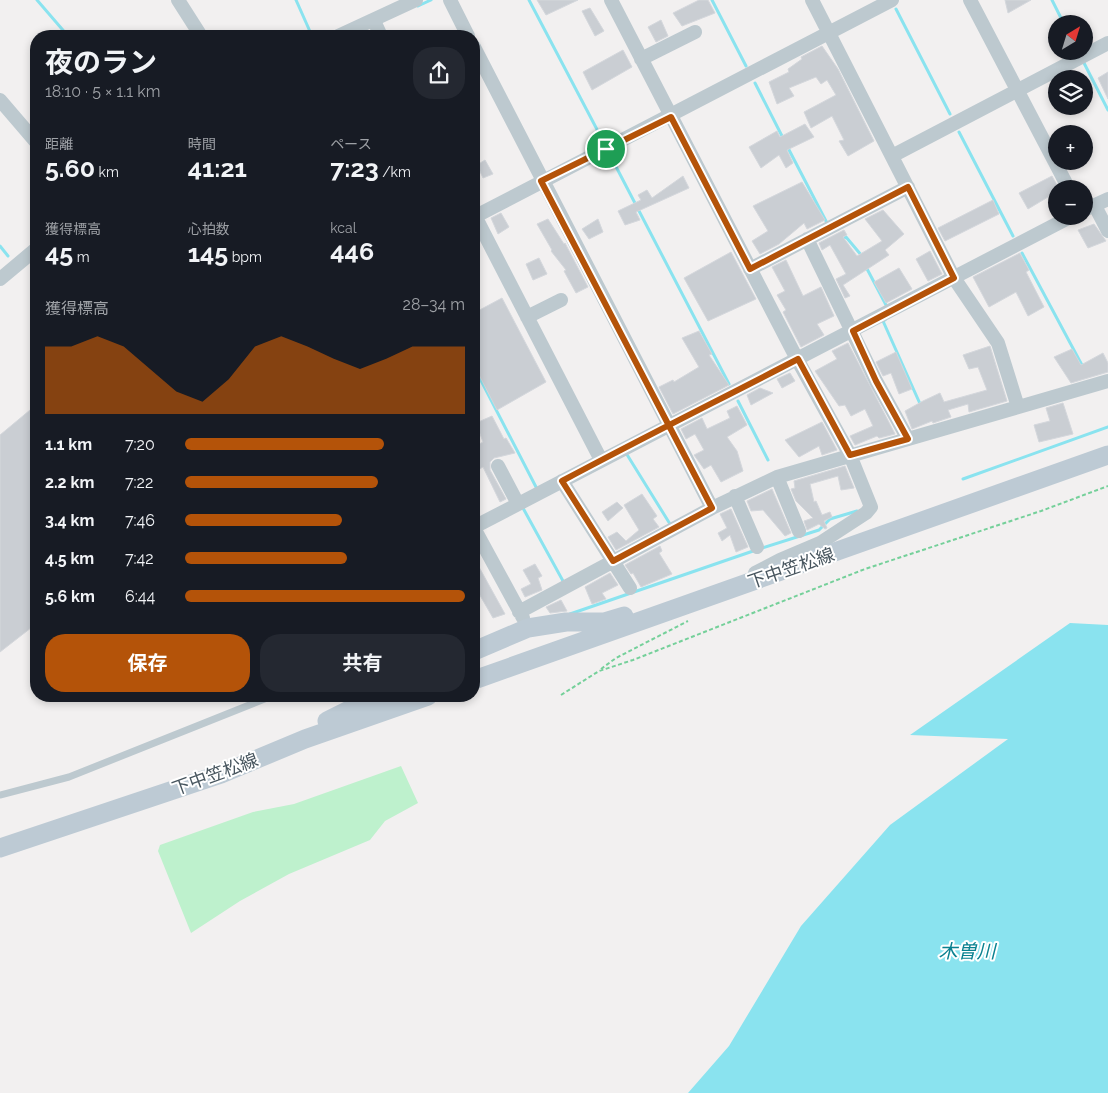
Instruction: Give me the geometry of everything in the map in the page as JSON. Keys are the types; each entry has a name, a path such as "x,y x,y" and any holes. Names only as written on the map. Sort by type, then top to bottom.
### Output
{"main road":[{"name":"下中笠松線","path":"480,678 1108,455"},
{"path":"480,647 524,620 604,622 659,607 674,610"},
{"path":"305,739 315,727 365,702"},
{"name":"下中笠松線","path":"0,848 221,774 305,739 411,702"},
{"path":"0,837 64,825"}],"street":[{"path":"178,0 197,30"},
{"path":"352,30 374,21 399,3 416,0"},
{"path":"450,0 465,30"},
{"path":"611,0 750,269 850,455 871,507 866,513 820,543 780,560 749,577 745,584"},
{"path":"812,0 954,278 998,343 1018,407"},
{"path":"480,213 671,117 892,0"},
{"path":"970,0 1015,91 1063,180"},
{"path":"374,21 379,30"},
{"path":"641,59 695,32"},
{"path":"892,156 1108,43"},
{"path":"480,59 541,181 712,508"},
{"path":"0,100 30,135"},
{"path":"750,269 908,187"},
{"path":"1093,206 1108,199"},
{"path":"1093,213 1108,231"},
{"path":"480,525 1055,225"},
{"path":"480,227 601,460"},
{"path":"807,239 876,381 908,439"},
{"path":"0,279 30,254"},
{"path":"527,317 561,300"},
{"path":"480,539 524,620 613,561 735,496 777,477 1108,381"},
{"path":"498,466 518,504"},
{"path":"777,477 799,531"},
{"path":"562,481 630,588"},
{"path":"735,496 757,546"}],"lane":[{"path":"0,795 69,777 257,702"}],"path":[{"path":"599,671 633,660 865,569 1041,511 1108,486"},
{"path":"561,695 616,658 692,619"}],"green space":[{"path":"401,766 418,803 385,821 370,840 289,874 240,901 191,933 158,851 160,845 253,812 294,804"}],"water":[{"name":"木曽川","path":"1070,623 1108,625 1108,1093 688,1093 729,1046 801,926 890,825 1008,739 910,735"}],"building":[{"path":"537,0 578,0 546,15"},
{"path":"699,0 708,0 715,13 682,26 673,13"},
{"path":"1005,0 1031,0 1008,13"},
{"path":"590,8 604,31 595,36 582,11"},
{"path":"661,20 668,36 656,42 648,27"},
{"path":"822,46 838,69 874,141 848,156 839,141 844,140 832,116 811,128 804,112 836,95 827,80 821,84 816,77 789,88 794,96 777,104 769,82 789,72 788,69 802,59 801,57"},
{"path":"623,50 632,67 592,90 583,72"},
{"path":"1108,72 1108,99 1098,78"},
{"path":"805,124 814,137 787,150 793,163 786,168 779,155 761,168 749,147 777,131 780,137"},
{"path":"485,160 493,174 483,178 480,172 480,163"},
{"path":"683,176 689,188 636,212 640,220 625,225 618,211 641,200 638,195 647,190 652,198"},
{"path":"1052,176 1054,180 1048,180 1048,197 1028,209 1019,193"},
{"path":"802,182 825,220 807,229 804,223 779,244 760,254 752,241 768,231 753,206"},
{"path":"993,200 999,214 945,241 938,228"},
{"path":"883,210 904,234 885,250 889,255 843,285 850,296 845,298 836,279 846,274 830,245 822,250 819,243 844,230 847,235 843,237 857,256 882,241 865,219"},
{"path":"501,213 509,227 498,234 491,218"},
{"path":"548,219 565,243 588,287 576,293 564,271 566,270 551,251 537,224"},
{"path":"598,219 603,232 589,239 582,229"},
{"path":"1093,224 1106,241 1088,248 1078,230"},
{"path":"930,251 942,274 928,281 916,259"},
{"path":"731,252 756,299 708,321 684,278"},
{"path":"1020,253 1029,270 1026,272 1044,307 1028,316 1016,292 989,307 973,277"},
{"path":"539,258 547,274 533,280 526,264"},
{"path":"786,260 803,296 821,287 834,316 817,324 824,335 801,347 783,312 786,310 777,295 785,291 772,267"},
{"path":"899,268 912,289 886,303 874,282"},
{"path":"502,298 546,382 497,410 480,377 480,310"},
{"path":"699,331 712,354 709,355 729,385 673,414 659,387 673,380 674,382 699,367 682,338"},
{"path":"848,343 895,434 879,438 877,436 855,445 850,436 873,426 865,409 851,416 845,405 839,406 815,371 837,359 832,351"},
{"path":"990,346 1007,401 969,412 968,404 948,410 951,417 933,423 932,421 912,429 905,411 923,401 940,393 944,402 987,390 978,367 969,369 963,355"},
{"path":"1072,349 1081,365 1103,353 1108,363 1108,372 1071,383 1054,357"},
{"path":"896,352 912,389 899,394 891,373 883,376 876,362"},
{"path":"790,373 795,381 782,388 777,379"},
{"path":"760,388 773,393 751,405 747,395"},
{"path":"1063,403 1073,434 1039,442 1034,425 1050,421 1046,408"},
{"path":"737,406 747,425 727,437 737,451 743,471 721,482 711,465 704,469 694,455 704,450 695,434 686,439 681,429 702,418 707,429 730,418 727,411"},
{"path":"30,410 30,629 0,652 0,435"},
{"path":"492,416 504,439 506,438 515,453 494,458 490,462 490,470 506,499 500,502 483,467 480,469 480,444 483,442 480,434 480,421"},
{"path":"822,422 837,450 822,455 819,446 799,457 785,440"},
{"path":"845,466 854,488 841,490 838,476 810,484 814,502 816,501 822,515 830,512 832,517 824,521 827,528 825,529 819,524 807,530 804,521 813,518 796,501 791,489 795,488 794,481"},
{"path":"772,489 791,533 785,536 763,510 751,511 747,501"},
{"path":"642,494 657,516 653,519 659,527 616,550 608,537 617,532 626,541 639,530 624,505"},
{"path":"617,502 623,508 608,521 602,512"},
{"path":"731,509 748,547 736,552 730,535 722,541 718,533 727,528 720,514"},
{"path":"660,546 662,551 659,553 672,574 641,587 633,573 631,574 625,565"},
{"path":"535,564 542,576 538,578 542,590 525,597 521,589 531,584 523,570"},
{"path":"480,569 505,614 493,618 480,595"},
{"path":"610,573 618,585 602,593 606,599 592,604 585,587"},
{"path":"561,600 567,611 550,613 546,607"}],"waterway":[{"path":"37,0 63,30"},
{"path":"296,0 309,30"},
{"path":"418,6 431,0"},
{"path":"529,0 602,139"},
{"path":"712,0 746,66"},
{"path":"1052,0 1060,15"},
{"path":"896,9 950,114"},
{"path":"1083,61 1108,110"},
{"path":"755,83 783,138"},
{"path":"959,132 1013,236"},
{"path":"787,146 827,223"},
{"path":"611,157 729,384"},
{"path":"841,240 846,237 862,256"},
{"path":"0,246 8,256"},
{"path":"1022,253 1083,367"},
{"path":"865,265 886,305"},
{"path":"885,320 883,321 921,406"},
{"path":"480,379 536,487"},
{"path":"738,401 768,460"},
{"path":"963,479 1108,427"},
{"path":"626,453 670,524"},
{"path":"523,508 563,581"},
{"path":"762,548 819,530 830,519 857,511"},
{"path":"570,614 756,550"}],"route":[{"path":"606,149 541,181 670,425 712,508 613,561 562,481 601,460 670,425 798,359 850,455 908,439 876,381 853,331 954,278 908,187 750,269 671,117 606,149"}]}
